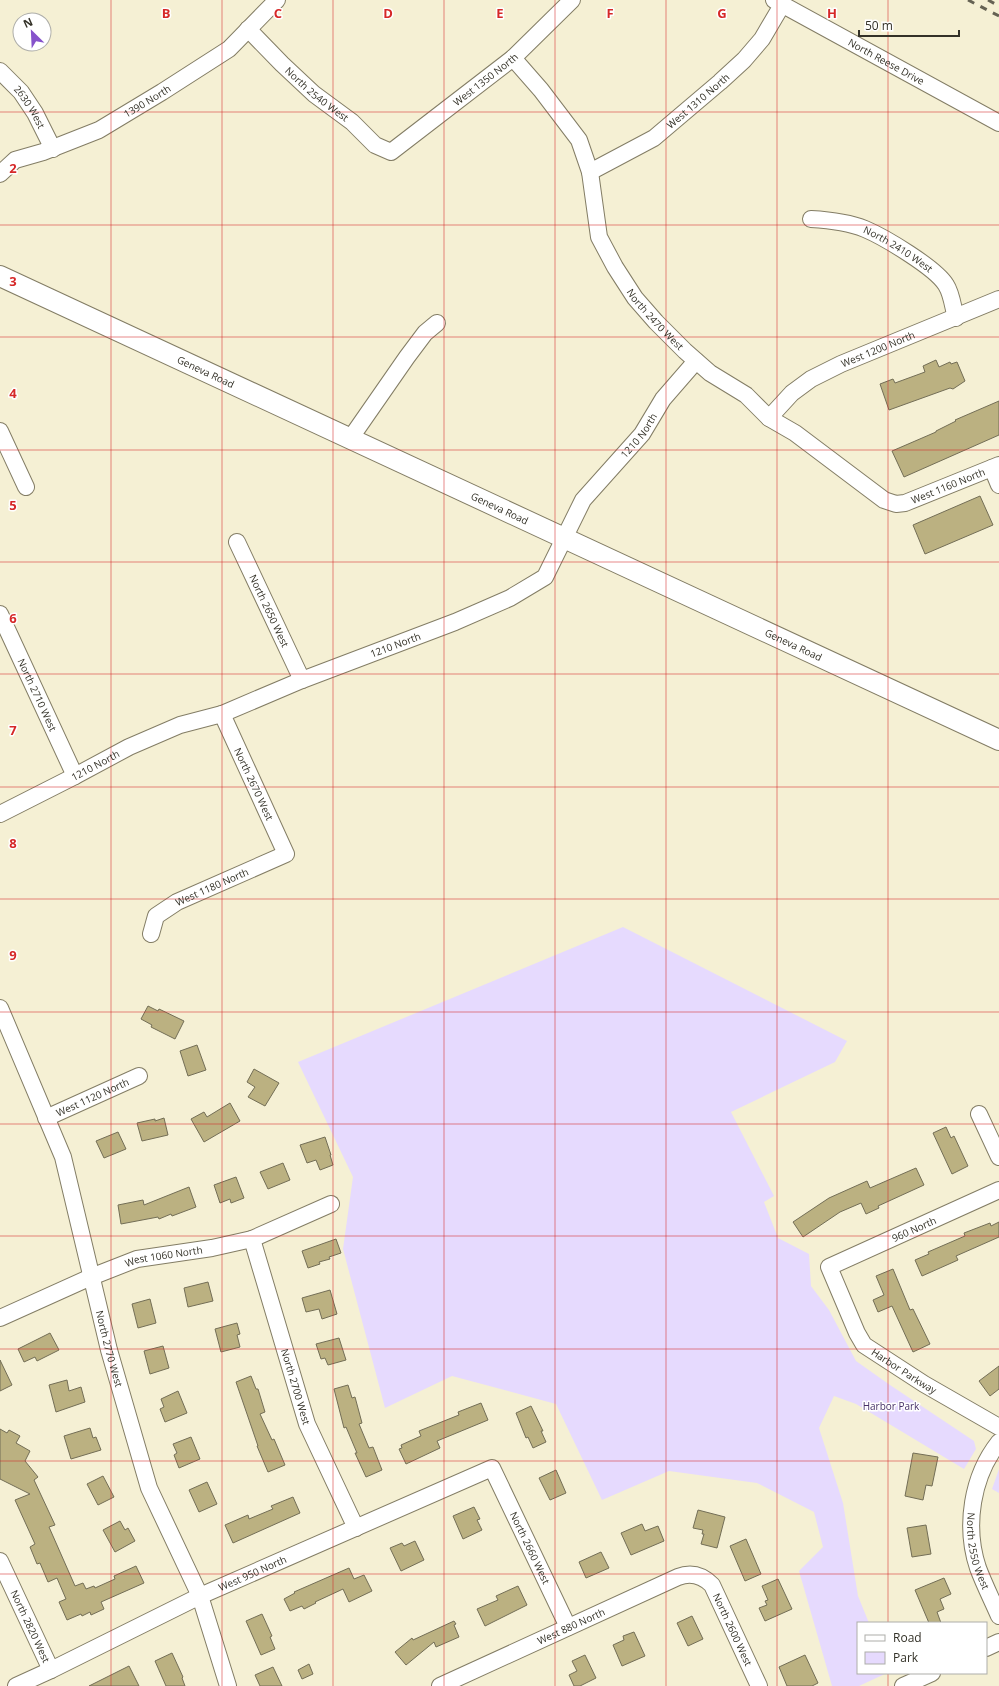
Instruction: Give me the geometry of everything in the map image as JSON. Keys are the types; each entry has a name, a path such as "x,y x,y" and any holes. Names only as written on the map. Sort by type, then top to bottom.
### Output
{"main road":[{"name":"Geneva Road","path":"0,276 999,740"}],"street":[{"name":"1390 North","path":"0,174 15,160 53,148 98,130 162,92 229,49 277,0"},
{"name":"West 1350 North","path":"391,152 513,58 572,0"},
{"name":"North Reese Drive","path":"777,2 999,123"},
{"name":"West 1310 North","path":"590,172 654,138 720,82 744,60 762,39 777,2"},
{"name":"North 2540 West","path":"248,28 282,64 314,94 352,122 375,145 391,152"},
{"name":"North 2470 West","path":"513,58 541,90 580,140 590,172 598,236 615,267 635,298 656,322 710,373 746,395 769,418 795,433 884,500 896,504"},
{"name":"2630 West","path":"0,71 21,92 35,113 53,148"},
{"name":"North 2410 West","path":"811,220 832,220 865,229 899,248 929,268 946,285 956,318"},
{"name":"West 1200 North","path":"769,418 792,393 811,379 841,364 956,318 999,299"},
{"path":"350,439 407,357 425,333 437,323"},
{"name":"1210 North","path":"0,814 129,747 180,725 222,714 302,680 455,622 510,598 545,577 583,500 642,434 663,399 696,361"},
{"path":"0,431 26,487"},
{"path":"996,466 999,485"},
{"name":"West 1160 North","path":"896,504 905,503 996,466"},
{"name":"North 2650 West","path":"237,542 302,680"},
{"name":"North 2710 West","path":"0,614 74,776"},
{"name":"North 2670 West","path":"222,714 286,854"},
{"name":"West 1180 North","path":"151,934 156,916 177,902 286,854"},
{"name":"North 2770 West","path":"0,1008 63,1157 109,1350 150,1488 200,1596 228,1686"},
{"name":"West 1120 North","path":"46,1118 139,1076"},
{"path":"979,1114 999,1157"},
{"name":"960 North","path":"828,1267 999,1190"},
{"name":"West 1060 North","path":"0,1318 91,1276 137,1259 212,1248 252,1239 331,1204"},
{"name":"North 2700 West","path":"252,1239 307,1424 356,1528"},
{"name":"Harbor Parkway","path":"828,1267 857,1333 864,1345 924,1384 999,1427"},
{"name":"North 2550 West","path":"999,1442 984,1466 977,1483 973,1500 971,1522 973,1546 978,1568 999,1616"},
{"name":"West 950 North","path":"16,1686 200,1596 492,1468"},
{"name":"North 2660 West","path":"492,1468 568,1628"},
{"name":"North 2820 West","path":"0,1561 51,1670"},
{"name":"West 880 North","path":"440,1686 678,1577 689,1574 702,1577"},
{"name":"North 2600 West","path":"702,1577 712,1585 759,1686"},
{"path":"987,1648 999,1642"},
{"path":"903,1686 930,1674"}],"green space":[{"name":"Harbor Park","path":"623,927 847,1041 835,1062 731,1112 774,1196 764,1202 778,1238 809,1254 811,1286 829,1310 856,1361 974,1441 976,1449 964,1469 856,1404 834,1396 819,1428 843,1503 858,1596 869,1622 857,1622 857,1674 885,1674 859,1686 832,1686 799,1571 823,1547 814,1512 757,1483 669,1471 602,1500 556,1404 452,1376 385,1408 343,1249 353,1177 298,1062"},
{"path":"999,1469 999,1493 992,1489"}],"building":[{"path":"936,360 939,367 950,362 951,364 957,362 965,381 953,389 950,388 889,410 880,384 893,379 895,383 925,372 923,366"},
{"path":"999,401 999,435 904,477 892,451 936,432 956,421 955,420"},
{"path":"980,496 993,525 925,554 913,525"},
{"path":"148,1006 158,1011 159,1009 184,1021 175,1039 151,1027 152,1025 141,1019"},
{"path":"197,1045 206,1070 188,1076 180,1051"},
{"path":"254,1069 279,1083 265,1106 248,1097 255,1087 247,1082"},
{"path":"230,1103 240,1121 204,1142 191,1119 204,1112 207,1117"},
{"path":"164,1118 168,1135 142,1141 137,1123 155,1119 155,1121"},
{"path":"946,1127 951,1138 954,1136 968,1166 952,1174 933,1133"},
{"path":"118,1132 126,1149 104,1158 96,1141"},
{"path":"325,1137 333,1165 320,1170 316,1160 307,1163 300,1145"},
{"path":"283,1163 290,1180 268,1189 260,1172"},
{"path":"916,1168 924,1185 878,1206 879,1208 866,1214 861,1203 840,1212 803,1237 793,1222 829,1198 867,1181 870,1188"},
{"path":"236,1177 244,1198 231,1203 230,1199 220,1203 214,1185"},
{"path":"189,1187 196,1207 159,1219 158,1217 121,1224 118,1205 143,1200 144,1205"},
{"path":"999,1222 999,1237 956,1256 958,1260 922,1276 915,1260 929,1254 928,1252 965,1236 964,1233 990,1223 991,1226"},
{"path":"336,1239 341,1253 329,1257 330,1259 319,1262 320,1264 308,1268 302,1251"},
{"path":"893,1269 910,1310 913,1309 930,1344 913,1352 892,1306 878,1312 873,1300 884,1295 876,1276"},
{"path":"208,1282 213,1301 188,1307 184,1288"},
{"path":"330,1290 337,1314 322,1319 319,1309 306,1312 302,1298"},
{"path":"150,1299 156,1323 138,1328 132,1304"},
{"path":"237,1323 240,1334 237,1335 240,1347 221,1352 215,1329"},
{"path":"50,1333 59,1350 37,1361 35,1357 24,1362 18,1349"},
{"path":"339,1338 346,1360 328,1365 325,1358 321,1359 316,1344"},
{"path":"163,1346 169,1368 150,1374 144,1351"},
{"path":"0,1360 12,1385 0,1391"},
{"path":"999,1366 999,1389 990,1396 979,1381"},
{"path":"251,1376 256,1389 258,1389 265,1412 260,1414 272,1440 274,1439 285,1465 268,1472 257,1446 236,1382"},
{"path":"67,1380 69,1391 81,1387 85,1402 56,1412 49,1385"},
{"path":"348,1385 352,1398 355,1397 362,1423 359,1424 369,1448 373,1447 382,1470 366,1477 355,1453 357,1453 346,1427 344,1428 334,1389"},
{"path":"178,1391 187,1413 165,1422 160,1409 164,1407 161,1399"},
{"path":"481,1403 488,1420 437,1441 440,1448 406,1464 399,1449 402,1448 401,1445 421,1436 419,1431 459,1415 458,1412"},
{"path":"531,1406 543,1431 541,1431 546,1442 533,1448 528,1437 526,1438 516,1413"},
{"path":"90,1428 93,1438 96,1437 101,1450 71,1459 64,1436"},
{"path":"0,1429 7,1433 9,1430 20,1436 16,1443 30,1451 25,1461 38,1477 34,1480 55,1525 49,1527 75,1586 83,1583 86,1589 94,1586 95,1588 115,1579 114,1576 136,1566 144,1583 101,1602 104,1609 91,1615 90,1612 67,1620 59,1602 66,1599 57,1578 48,1582 40,1563 37,1564 30,1547 35,1544 15,1500 30,1494 0,1479"},
{"path":"191,1437 200,1459 179,1468 174,1455 177,1453 173,1444"},
{"path":"913,1453 938,1457 932,1486 926,1485 923,1500 905,1496"},
{"path":"556,1470 566,1493 550,1500 539,1478"},
{"path":"103,1476 114,1497 98,1505 87,1484"},
{"path":"207,1482 217,1504 199,1512 189,1490"},
{"path":"293,1497 300,1513 233,1543 225,1525 248,1515 249,1519 273,1509 271,1506"},
{"path":"474,1507 480,1519 477,1520 482,1530 463,1539 453,1516"},
{"path":"698,1510 725,1517 717,1548 701,1544 704,1534 702,1534 703,1530 693,1528"},
{"path":"120,1521 125,1530 128,1528 135,1541 115,1552 103,1530"},
{"path":"642,1524 645,1531 658,1526 664,1541 631,1555 621,1533"},
{"path":"926,1525 931,1554 912,1557 907,1528"},
{"path":"746,1539 761,1574 745,1581 730,1546"},
{"path":"415,1541 424,1560 401,1571 390,1548 402,1543 404,1546"},
{"path":"601,1552 609,1568 586,1578 579,1562"},
{"path":"349,1568 354,1579 364,1575 372,1591 349,1602 343,1589 315,1602 316,1603 304,1609 302,1606 290,1611 284,1599 295,1593 294,1592"},
{"path":"944,1578 951,1594 940,1599 944,1609 937,1612 941,1622 929,1622 915,1590"},
{"path":"778,1579 792,1609 765,1621 759,1608 767,1605 765,1601 768,1600 762,1586"},
{"path":"518,1586 527,1605 485,1626 477,1609 498,1600 496,1596"},
{"path":"262,1614 272,1636 270,1637 275,1649 261,1655 246,1621"},
{"path":"692,1616 703,1639 688,1646 677,1623"},
{"path":"454,1621 459,1637 436,1647 434,1642 406,1665 395,1652 412,1638 413,1640"},
{"path":"634,1632 645,1656 622,1666 613,1645 624,1640 623,1636"},
{"path":"172,1653 183,1677 185,1686 166,1686 155,1661"},
{"path":"585,1655 596,1678 580,1686 574,1686 569,1675 577,1671 572,1661"},
{"path":"805,1655 818,1683 812,1686 787,1686 779,1667"},
{"path":"309,1664 313,1674 302,1679 298,1670"},
{"path":"129,1666 139,1686 89,1686"},
{"path":"273,1667 282,1686 260,1686 255,1675"}],"railway":[{"path":"968,0 999,16"},
{"path":"988,0 999,6"}]}
